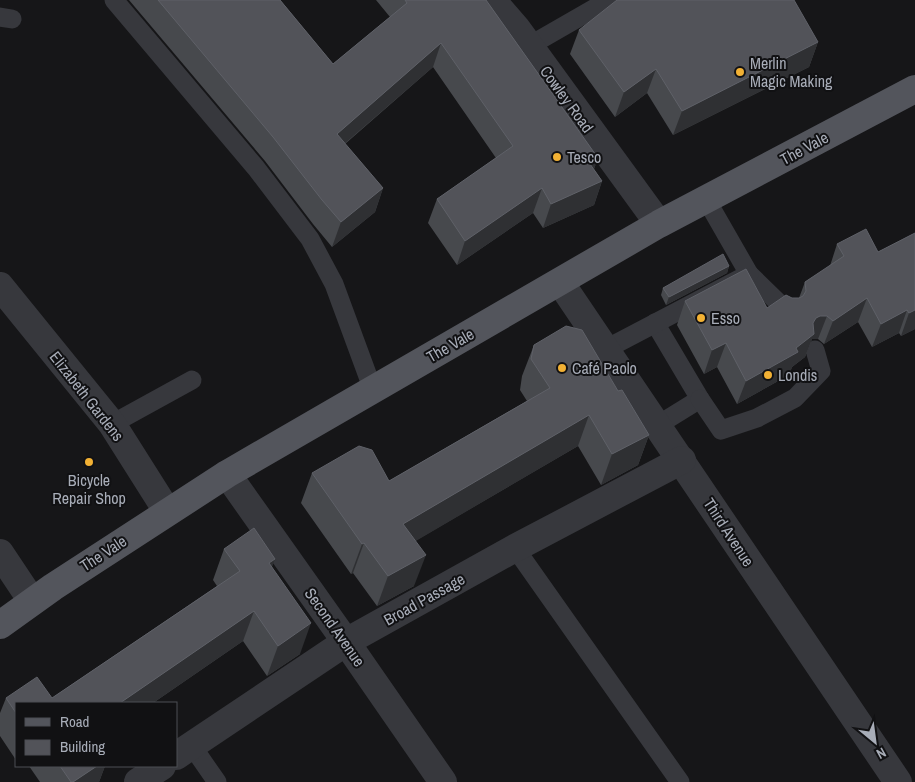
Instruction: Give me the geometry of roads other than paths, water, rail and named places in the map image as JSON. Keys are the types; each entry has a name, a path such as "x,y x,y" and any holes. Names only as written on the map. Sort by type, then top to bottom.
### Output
{"main road":[{"name":"The Vale","path":"0,625 32,601 167,511 227,474 659,224 915,89"}],"street":[{"name":"Cowley Road","path":"492,0 529,46 659,224"},
{"name":"Third Avenue","path":"560,282 898,782"},
{"name":"Elizabeth Gardens","path":"0,286 112,424 167,511"},
{"name":"Broad Passage","path":"184,751 346,642 516,548 682,460"},
{"name":"Second Avenue","path":"227,474 443,782"},
{"path":"0,554 32,601"},
{"path":"138,782 160,767"}],"lane":[{"path":"114,0 256,168 310,239 334,284 373,390"},
{"path":"529,46 609,0"},
{"path":"706,199 749,274 787,311"},
{"path":"606,349 749,274"},
{"path":"655,323 700,399 721,430 757,418 795,398 821,371 815,350"},
{"path":"112,424 192,380"},
{"path":"658,425 700,399"},
{"path":"516,548 680,782"},
{"path":"184,751 217,782"}],"place":[{"name":"Merlin Magic Making","path":"740,72"},
{"name":"Tesco","path":"557,157"},
{"name":"Esso","path":"701,318"},
{"name":"Café Paolo","path":"562,368"},
{"name":"Londis","path":"768,375"},
{"name":"Bicycle Repair Shop","path":"89,462"}]}
